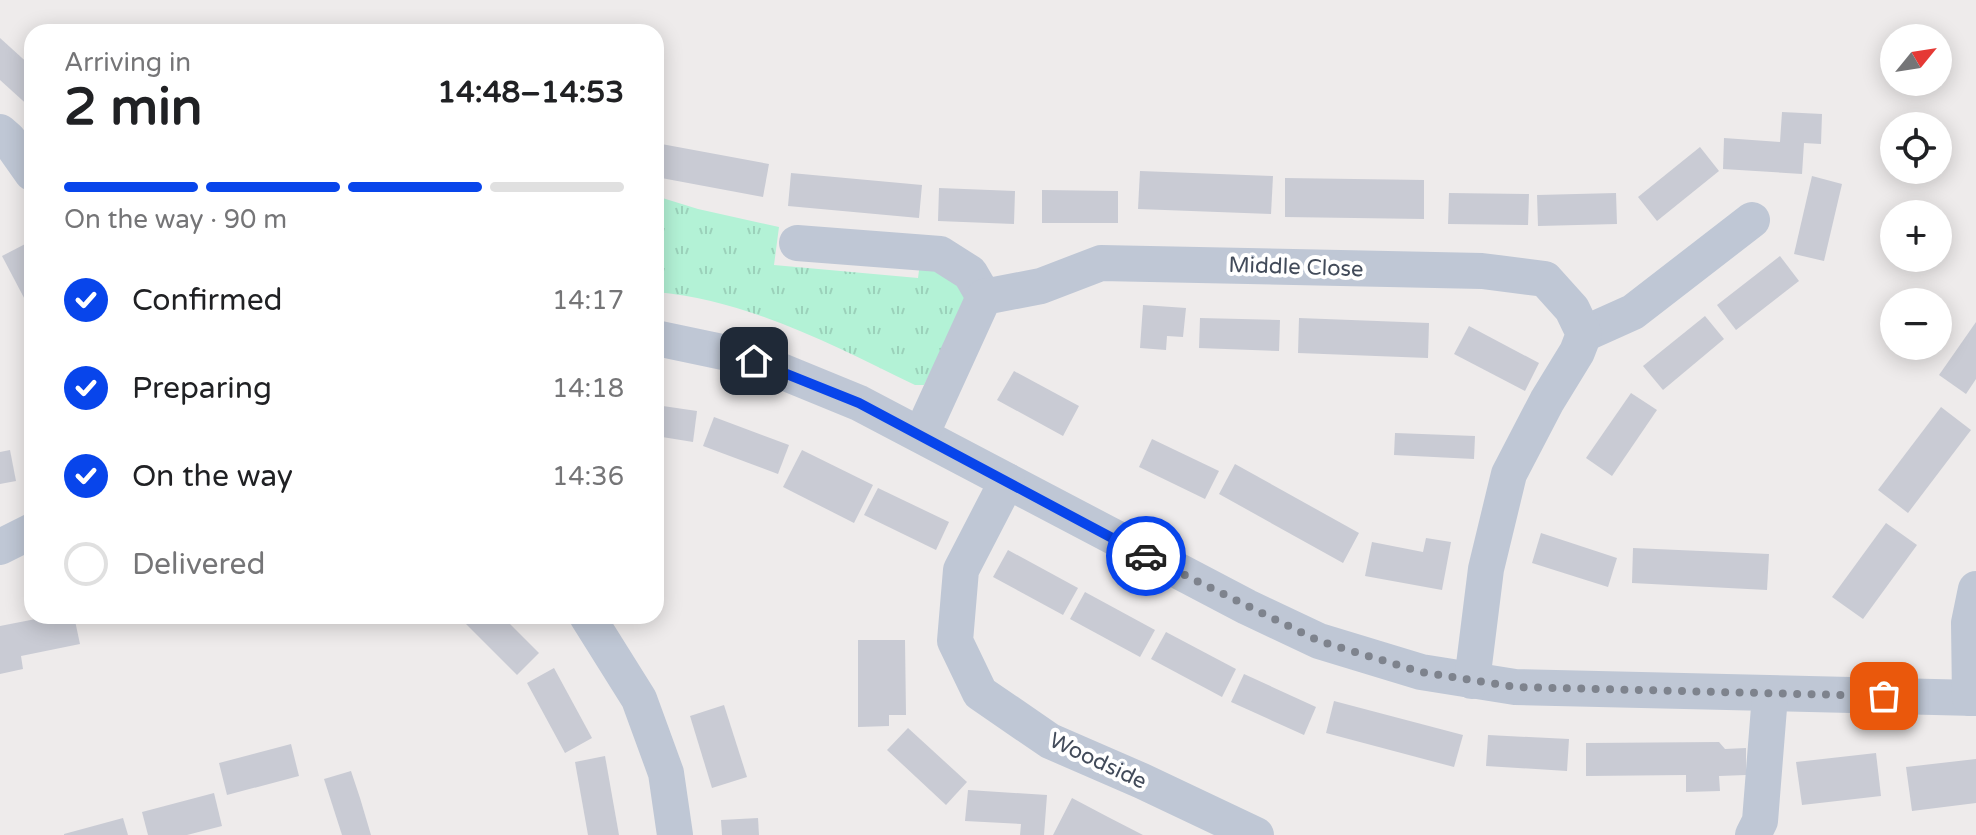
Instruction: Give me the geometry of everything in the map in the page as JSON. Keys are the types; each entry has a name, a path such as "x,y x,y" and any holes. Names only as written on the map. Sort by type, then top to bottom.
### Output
{"street":[{"path":"0,132 24,162"},
{"path":"1472,681 1486,569 1509,474 1584,334 1633,312 1752,220"},
{"path":"797,243 940,254 970,273 984,297 921,435"},
{"name":"Middle Close","path":"984,297 1041,286 1101,263 1482,271 1545,279 1572,309 1584,334"},
{"path":"664,339 706,347 776,369 859,403 1175,572 1319,641 1421,672 1515,687 1973,698 1969,623 1976,589"},
{"name":"Woodside","path":"1007,481 961,570 955,641 980,693 1050,741 1256,835"},
{"path":"0,547 24,535"},
{"path":"592,624 639,699 666,773 675,835"},
{"path":"1753,835 1760,821 1770,695"}],"green space":[{"path":"664,198 779,227 774,265 918,278 920,263 947,271 964,296 964,307 924,385 915,385 789,326 724,304 664,293"}],"building":[{"path":"0,38 24,60 24,102 0,80"},
{"path":"1782,112 1822,114 1821,144 1804,143 1802,174 1723,169 1724,138 1780,142"},
{"path":"664,144 769,164 763,197 664,178"},
{"path":"1700,147 1719,171 1657,221 1638,197"},
{"path":"1140,171 1273,176 1271,214 1138,209"},
{"path":"791,173 922,185 919,218 788,206"},
{"path":"1812,176 1842,184 1824,261 1794,254"},
{"path":"1285,178 1424,180 1424,219 1285,217"},
{"path":"939,188 1015,191 1014,224 938,221"},
{"path":"1042,190 1118,191 1118,223 1042,223"},
{"path":"1449,193 1529,194 1528,225 1448,224"},
{"path":"1616,193 1617,224 1538,226 1537,195"},
{"path":"24,245 24,298 2,256"},
{"path":"1780,256 1799,281 1736,330 1717,305"},
{"path":"1143,305 1186,308 1183,337 1167,336 1166,350 1140,348"},
{"path":"1705,316 1724,339 1663,390 1643,366"},
{"path":"1200,318 1280,320 1279,351 1199,348"},
{"path":"1299,318 1429,323 1428,358 1298,353"},
{"path":"1976,322 1976,379 1966,394 1939,375"},
{"path":"1469,326 1539,363 1525,391 1454,354"},
{"path":"1014,371 1079,406 1063,436 997,400"},
{"path":"1631,393 1657,410 1612,476 1586,458"},
{"path":"664,406 697,411 693,442 664,437"},
{"path":"1941,407 1971,430 1908,513 1878,490"},
{"path":"714,417 789,445 778,474 703,446"},
{"path":"1395,433 1475,436 1474,459 1394,455"},
{"path":"1152,439 1219,471 1205,499 1139,467"},
{"path":"10,450 16,481 0,484 0,452"},
{"path":"802,450 873,485 854,523 783,487"},
{"path":"1235,464 1359,533 1343,563 1219,494"},
{"path":"878,488 949,522 936,550 864,515"},
{"path":"1886,523 1917,545 1863,619 1832,597"},
{"path":"1541,533 1617,558 1608,587 1532,563"},
{"path":"1426,538 1451,542 1442,590 1365,576 1372,542 1423,552"},
{"path":"1633,548 1769,554 1767,590 1632,583"},
{"path":"1008,550 1078,588 1063,615 993,577"},
{"path":"1085,592 1155,630 1140,657 1070,619"},
{"path":"24,621 24,624 76,624 80,644 21,656 23,669 0,674 0,626"},
{"path":"466,624 510,624 539,653 517,675"},
{"path":"1166,632 1236,669 1222,697 1151,659"},
{"path":"858,640 905,640 906,715 889,715 889,726 858,727"},
{"path":"554,668 592,738 565,753 527,683"},
{"path":"1244,674 1316,707 1304,735 1231,702"},
{"path":"1334,701 1463,735 1454,767 1326,733"},
{"path":"724,705 747,777 712,788 690,716"},
{"path":"908,728 967,782 946,805 887,750"},
{"path":"1488,735 1569,739 1567,771 1486,766"},
{"path":"1719,742 1725,749 1746,748 1746,775 1719,776 1720,791 1686,792 1686,775 1586,776 1586,743"},
{"path":"291,744 299,776 227,795 219,763"},
{"path":"1876,753 1881,796 1802,805 1796,762"},
{"path":"605,756 619,835 588,835 575,762"},
{"path":"1976,759 1976,803 1912,811 1906,767"},
{"path":"351,771 371,835 342,835 324,779"},
{"path":"968,790 1047,795 1044,835 1020,835 1021,824 965,821"},
{"path":"214,793 222,826 187,835 148,835 142,812"},
{"path":"1072,798 1108,817 1143,835 1053,835"},
{"path":"123,818 128,835 64,835 64,834"},
{"path":"758,818 759,835 722,835 721,820"}],"way so far":[{"path":"1146,556 1319,641 1421,672 1515,687 1884,696"}],"route":[{"path":"754,361 859,403 1146,556"}]}
